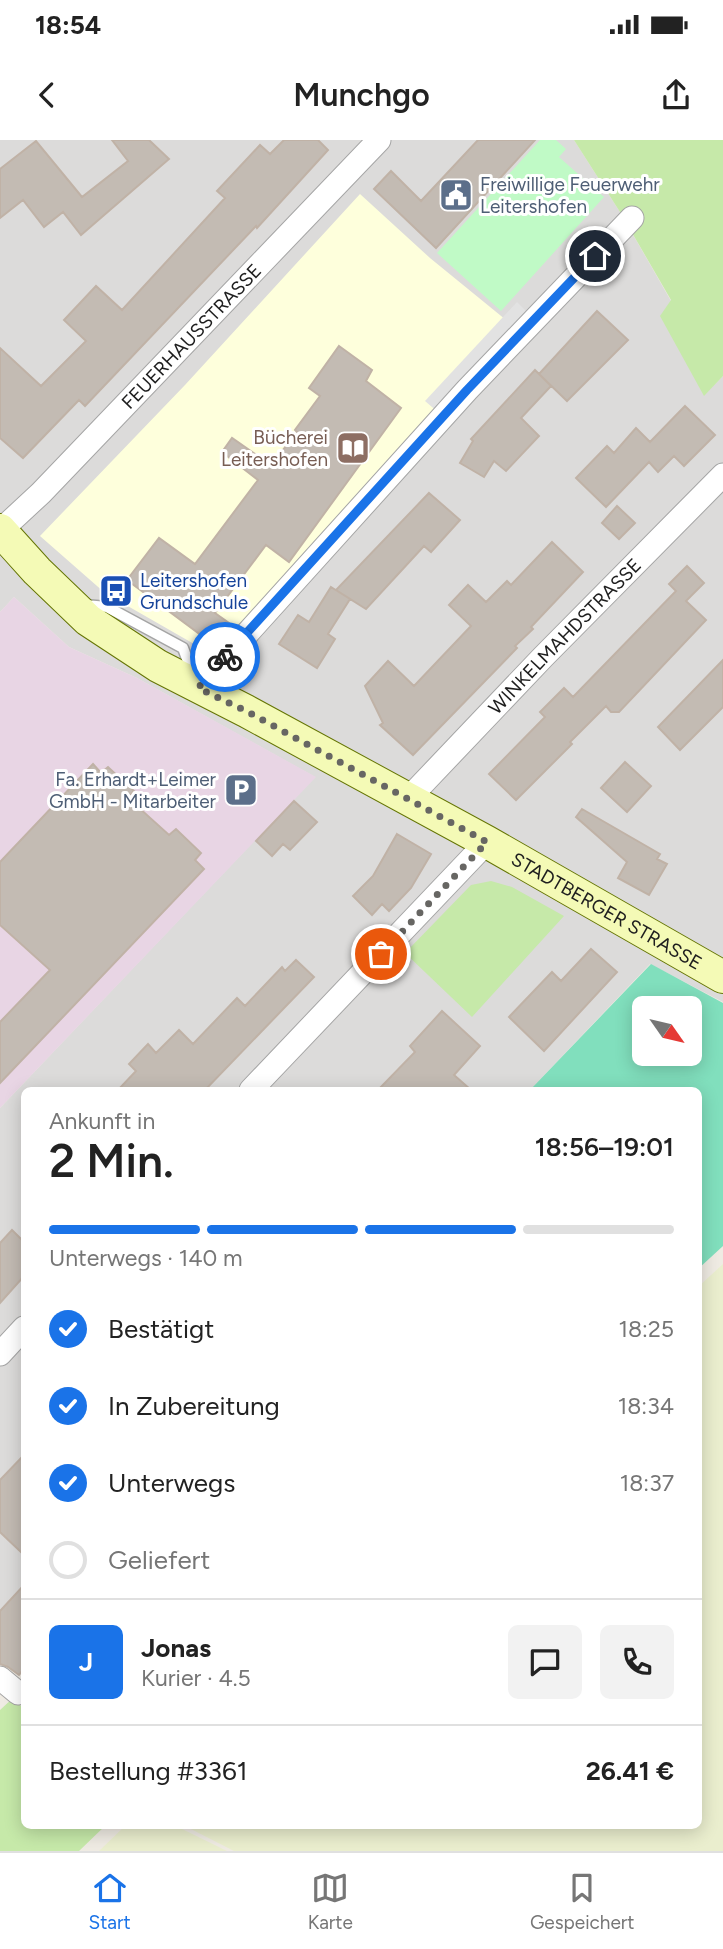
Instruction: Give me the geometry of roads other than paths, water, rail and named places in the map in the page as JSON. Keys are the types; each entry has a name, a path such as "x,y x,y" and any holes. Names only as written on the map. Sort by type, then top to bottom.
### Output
{"street":[{"name":"FEUERHAUSSTRASSE","path":"0,530 48,486 379,140"},
{"path":"198,688 467,390 632,218"},
{"name":"WINKELMAHDSTRASSE","path":"408,799 723,475"},
{"name":"STADTBERGER STRASSE","path":"0,530 37,571 88,620 158,666 487,842 723,977"},
{"path":"254,1087 487,842"},
{"path":"0,1354 21,1331"},
{"path":"0,1678 18,1693"}],"place":[{"name":"Freiwillige Feuerwehr Leitershofen","path":"456,195"},
{"name":"Bücherei Leitershofen","path":"353,448"},
{"name":"Leitershofen Grundschule","path":"116,591"},
{"name":"Fa. Erhardt+Leimer GmbH - Mitarbeiter","path":"241,790"}]}
